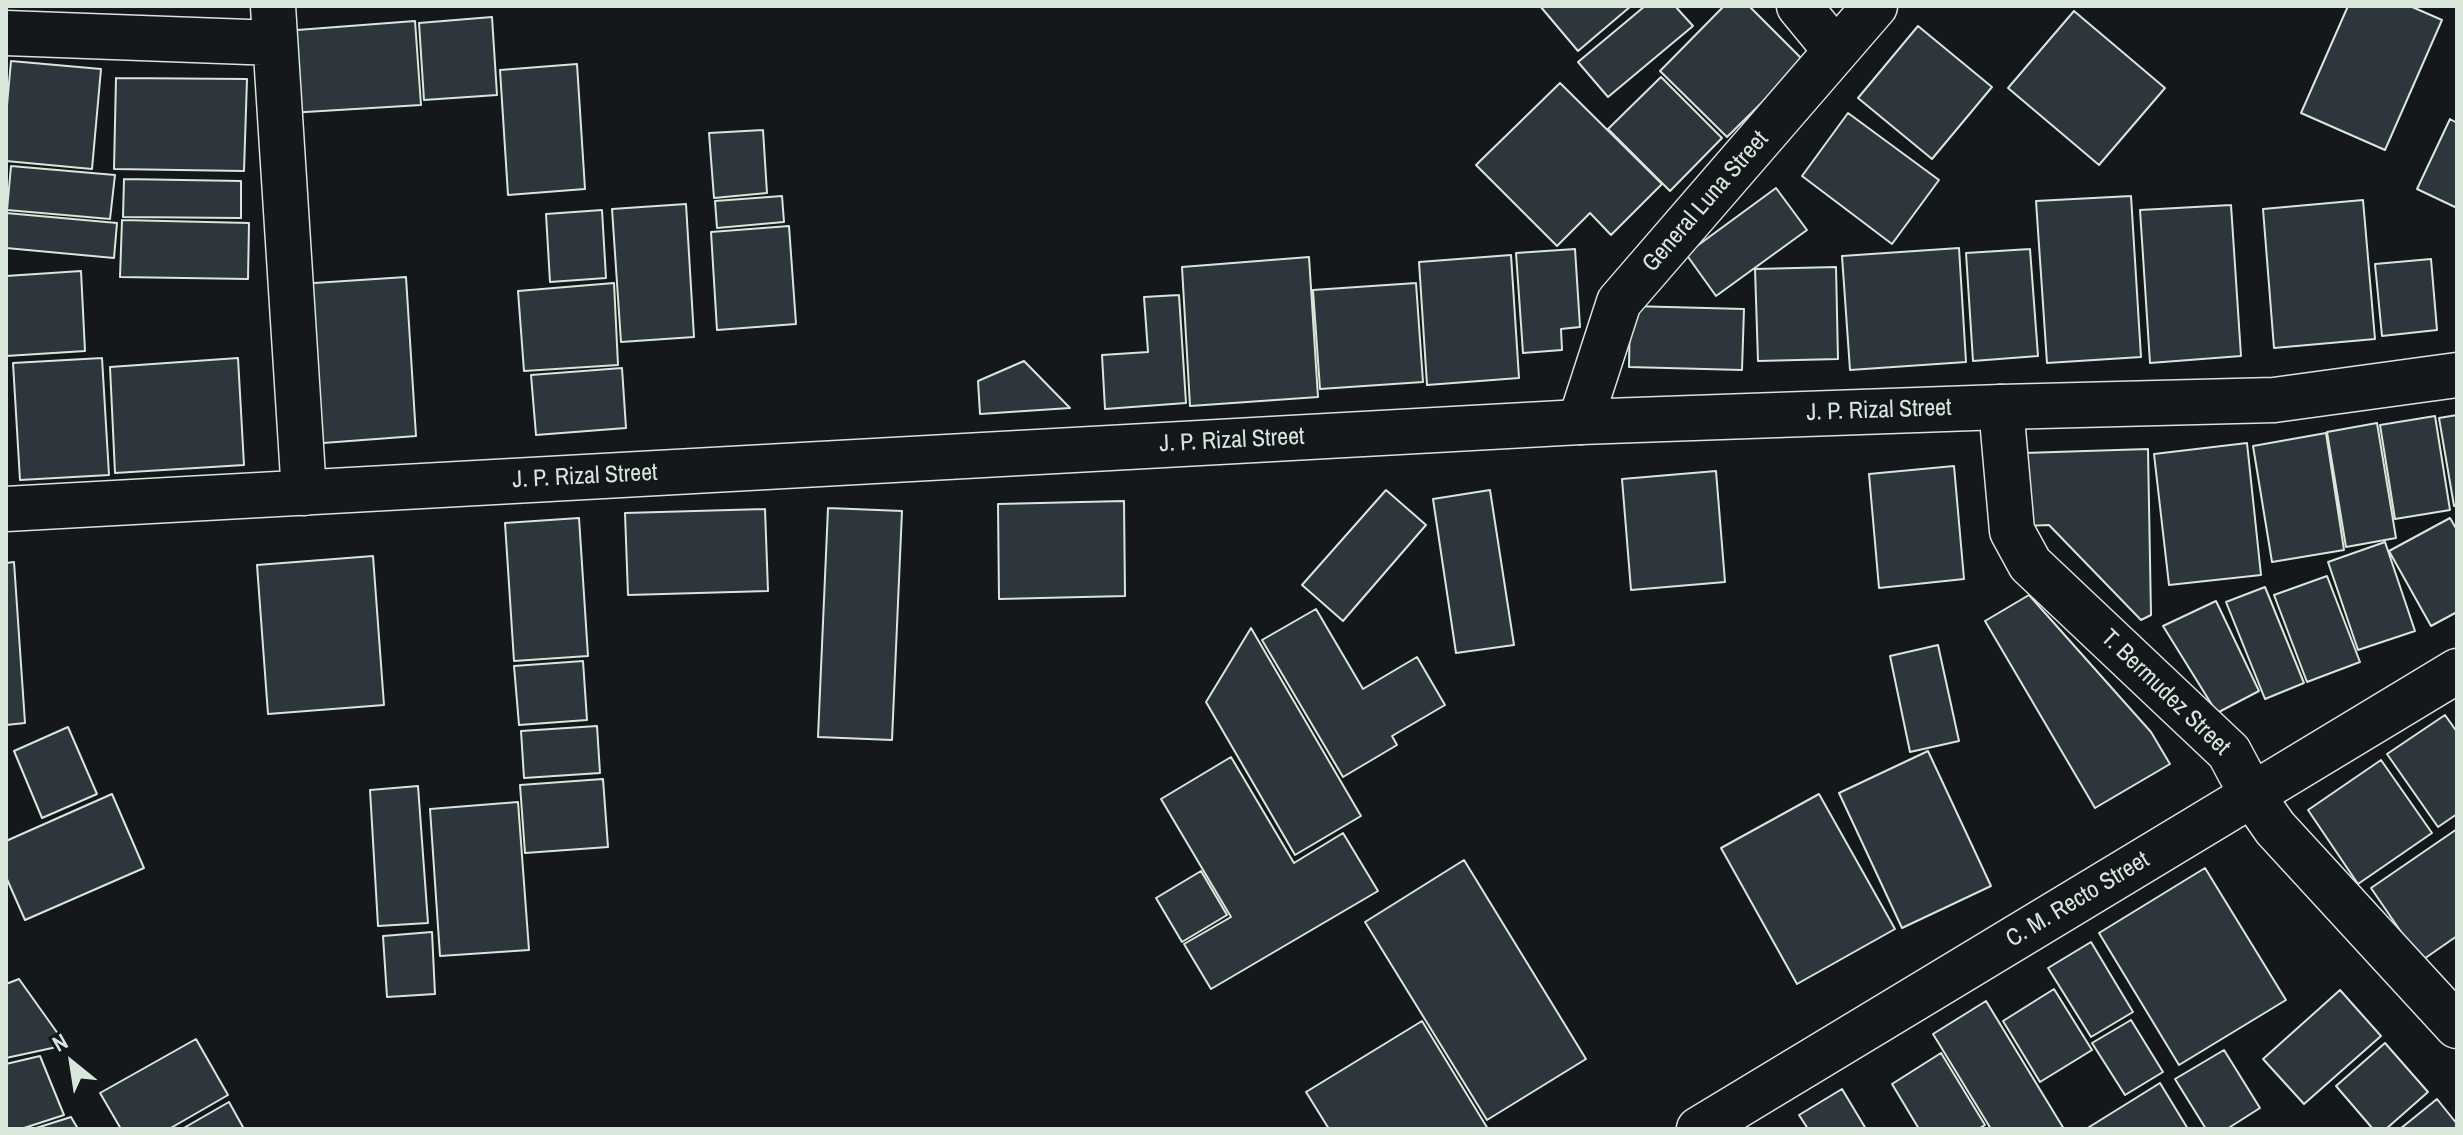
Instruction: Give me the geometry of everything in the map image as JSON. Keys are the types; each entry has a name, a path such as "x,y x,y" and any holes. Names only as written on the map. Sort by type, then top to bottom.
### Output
{"main road":[{"path":"1799,6 1836,51"},
{"name":"General Luna Street","path":"1580,422 1619,302 1875,6"},
{"path":"6,33 274,24 304,493"},
{"name":"J. P. Rizal Street","path":"6,509 1580,422 2274,400 2457,375"},
{"name":"T. Bermudez Street","path":"2001,407 2012,531 2030,564 2229,752 2252,795 2275,828 2457,1026"},
{"name":"C. M. Recto Street","path":"1699,1129 2457,671"}],"building":[{"path":"1540,6 1631,6 1578,51"},
{"path":"1645,6 1675,6 1693,26 1608,97 1578,62"},
{"path":"1724,6 1749,6 1804,61 1727,137 1660,71"},
{"path":"2348,6 2410,6 2442,20 2385,150 2301,113"},
{"path":"2074,11 2165,88 2099,165 2008,88"},
{"path":"492,17 497,95 424,100 419,23"},
{"path":"415,21 421,105 289,113 284,31"},
{"path":"1918,26 1992,87 1932,159 1858,98"},
{"path":"11,61 101,69 92,169 6,161"},
{"path":"577,64 585,189 508,195 500,70"},
{"path":"1661,77 1722,138 1670,191 1608,129"},
{"path":"116,78 247,79 244,171 114,169"},
{"path":"1560,83 1662,184 1611,235 1590,213 1557,246 1476,165"},
{"path":"1848,113 1939,180 1892,244 1802,176"},
{"path":"2450,119 2457,123 2457,208 2417,189"},
{"path":"763,130 767,193 714,198 709,133"},
{"path":"11,166 115,175 110,219 7,210"},
{"path":"124,179 241,181 241,218 123,217"},
{"path":"1776,188 1807,230 1716,296 1686,254"},
{"path":"782,196 784,222 717,228 715,201"},
{"path":"2131,196 2141,357 2047,363 2036,201"},
{"path":"2363,200 2375,339 2274,348 2263,209"},
{"path":"686,204 694,337 621,342 612,209"},
{"path":"2231,205 2241,356 2150,363 2140,210"},
{"path":"602,210 606,278 550,282 546,214"},
{"path":"6,213 117,223 114,258 6,248"},
{"path":"122,220 249,223 248,279 120,277"},
{"path":"789,226 796,324 717,330 711,232"},
{"path":"1959,248 1966,362 1850,370 1842,256"},
{"path":"1575,249 1580,327 1561,329 1562,350 1523,353 1516,253"},
{"path":"2030,249 2038,356 1973,361 1966,253"},
{"path":"1511,255 1519,378 1427,385 1419,262"},
{"path":"1309,257 1318,397 1190,406 1182,267"},
{"path":"2431,259 2437,330 2382,336 2375,264"},
{"path":"1836,267 1838,359 1758,361 1755,269"},
{"path":"81,271 85,351 6,356 6,276"},
{"path":"406,277 416,436 310,444 299,284"},
{"path":"614,283 618,365 524,371 518,291"},
{"path":"1416,283 1423,382 1320,389 1313,290"},
{"path":"1179,295 1186,403 1105,409 1102,355 1148,352 1144,297"},
{"path":"1630,306 1744,309 1742,370 1629,367"},
{"path":"102,358 109,475 20,480 13,363"},
{"path":"238,358 244,465 115,473 110,367"},
{"path":"1024,361 1070,408 980,414 978,381"},
{"path":"622,368 626,428 536,435 531,375"},
{"path":"2457,415 2457,505 2454,506 2439,418"},
{"path":"2435,416 2450,510 2395,519 2380,425"},
{"path":"2377,423 2396,538 2346,547 2327,432"},
{"path":"2326,433 2344,550 2272,562 2253,446"},
{"path":"2247,443 2261,575 2169,585 2154,454"},
{"path":"2148,449 2151,615 2141,620 2049,525 2026,526 2024,453"},
{"path":"1954,466 1964,579 1879,588 1869,474"},
{"path":"1716,471 1725,582 1631,590 1622,479"},
{"path":"1386,490 1426,525 1343,621 1302,585"},
{"path":"1490,490 1514,645 1456,653 1433,499"},
{"path":"1124,501 1125,596 999,599 998,504"},
{"path":"828,508 902,511 892,740 818,737"},
{"path":"765,509 768,591 628,595 625,513"},
{"path":"579,518 588,656 514,661 505,523"},
{"path":"2450,518 2457,530 2457,612 2431,626 2389,551"},
{"path":"2385,542 2415,631 2358,650 2328,562"},
{"path":"373,556 384,705 268,714 257,565"},
{"path":"14,562 25,723 6,725 6,563"},
{"path":"2327,576 2360,662 2307,682 2274,595"},
{"path":"2265,587 2304,683 2265,699 2226,602"},
{"path":"2029,595 2151,732 2170,764 2095,808 1985,621"},
{"path":"2216,601 2259,691 2217,713 2163,626"},
{"path":"1316,609 1363,689 1417,657 1445,705 1392,736 1397,745 1343,777 1262,640"},
{"path":"1251,628 1361,816 1295,855 1206,702"},
{"path":"1938,645 1959,741 1910,752 1890,656"},
{"path":"583,661 587,720 519,725 514,666"},
{"path":"2445,715 2457,732 2457,814 2438,827 2387,754"},
{"path":"597,726 600,773 524,778 521,731"},
{"path":"68,727 97,794 42,818 14,751"},
{"path":"1928,751 1991,886 1902,928 1839,793"},
{"path":"1231,757 1294,863 1343,833 1378,891 1211,989 1184,944 1231,917 1161,799"},
{"path":"2381,760 2432,833 2358,884 2308,810"},
{"path":"603,779 608,847 525,853 520,785"},
{"path":"418,786 428,923 378,926 370,790"},
{"path":"112,794 144,868 25,920 6,877 6,841"},
{"path":"1819,794 1895,929 1797,984 1721,848"},
{"path":"518,802 529,950 440,956 430,809"},
{"path":"2457,829 2457,936 2421,961 2371,888"},
{"path":"1464,860 1586,1059 1487,1120 1365,922"},
{"path":"2205,868 2286,1000 2179,1065 2099,933"},
{"path":"1201,871 1227,915 1182,942 1156,898"},
{"path":"432,932 435,994 387,997 383,936"},
{"path":"2091,942 2133,1012 2091,1037 2048,968"},
{"path":"19,979 66,1045 6,1058 6,984"},
{"path":"2054,989 2092,1050 2040,1082 2003,1021"},
{"path":"2340,990 2381,1036 2304,1104 2263,1059"},
{"path":"1986,1001 2064,1129 1991,1129 1933,1034"},
{"path":"2131,1020 2163,1072 2125,1095 2092,1043"},
{"path":"1422,1021 1488,1129 1329,1129 1306,1092"},
{"path":"196,1039 228,1095 169,1129 121,1129 100,1093"},
{"path":"2385,1043 2428,1092 2386,1129 2373,1129 2336,1086"},
{"path":"2224,1050 2260,1108 2227,1129 2206,1129 2175,1079"},
{"path":"1941,1053 1985,1125 1978,1129 1919,1129 1892,1084"},
{"path":"40,1056 64,1115 21,1129 6,1129 6,1064"},
{"path":"2160,1083 2188,1129 2086,1129"},
{"path":"1842,1089 1866,1129 1808,1129 1799,1115"},
{"path":"2437,1099 2457,1124 2457,1129 2400,1129"},
{"path":"229,1102 244,1129 182,1129"},
{"path":"71,1117 78,1129 33,1129"}]}
